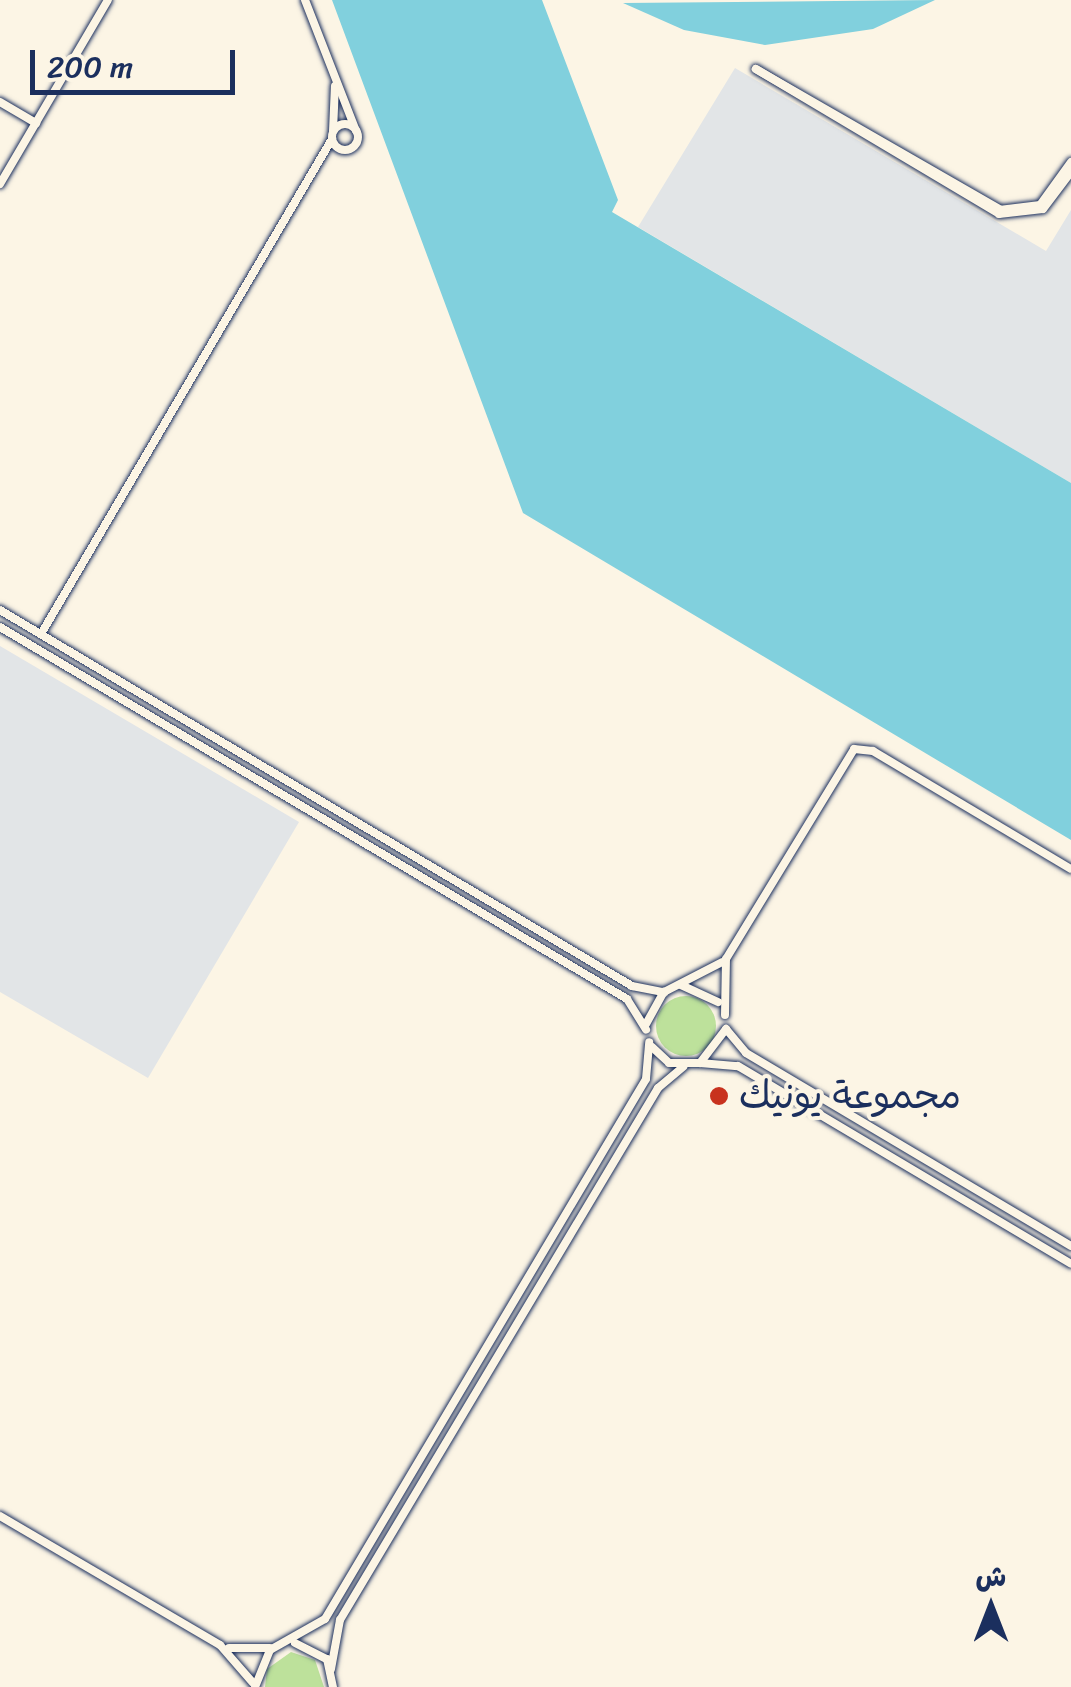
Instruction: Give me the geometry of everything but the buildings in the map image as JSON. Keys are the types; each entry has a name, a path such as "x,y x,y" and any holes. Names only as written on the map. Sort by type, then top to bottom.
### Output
{"street":[{"path":"0,184 108,0"},
{"path":"305,0 356,132"},
{"path":"1071,162 1040,206 1001,210 757,67 999,214 1043,210 1071,172"},
{"path":"334,76 332,136 343,150"},
{"path":"0,102 36,123"},
{"path":"41,634 332,136 342,124 356,132"},
{"path":"320,161 343,150 356,132"},
{"path":"0,610 632,986 664,992 726,958 854,749 872,751 1071,869"},
{"path":"0,627 626,999 646,1029 646,1078 326,1619 258,1664 255,1687"},
{"path":"726,958 726,1029 746,1053 1071,1246"},
{"path":"681,986 715,998 725,1015"},
{"path":"646,1029 664,992"},
{"path":"700,1063 726,1029"},
{"path":"649,1042 683,1066"},
{"path":"334,1680 340,1620 658,1088 683,1066 738,1066 1071,1264"},
{"path":"0,1516 220,1645 255,1687"},
{"path":"220,1645 287,1643 322,1653 334,1680"}],"shaded area":[{"path":"735,68 1046,251 1071,210 1071,483 638,227"},
{"path":"0,646 299,822 148,1078 0,992"}],"green space":[{"path":"686,996 707,1005 716,1026 707,1047 686,1056 665,1047 656,1026 665,1005"},
{"path":"291,1652 315,1660 324,1687 265,1687 267,1669"}],"water":[{"path":"332,0 542,0 618,200 612,212 1071,483 1071,840 523,513"},
{"path":"935,0 873,29 765,45 684,30 623,3"}],"place":[{"name":"مجموعة يونيك","path":"719,1096"}]}
